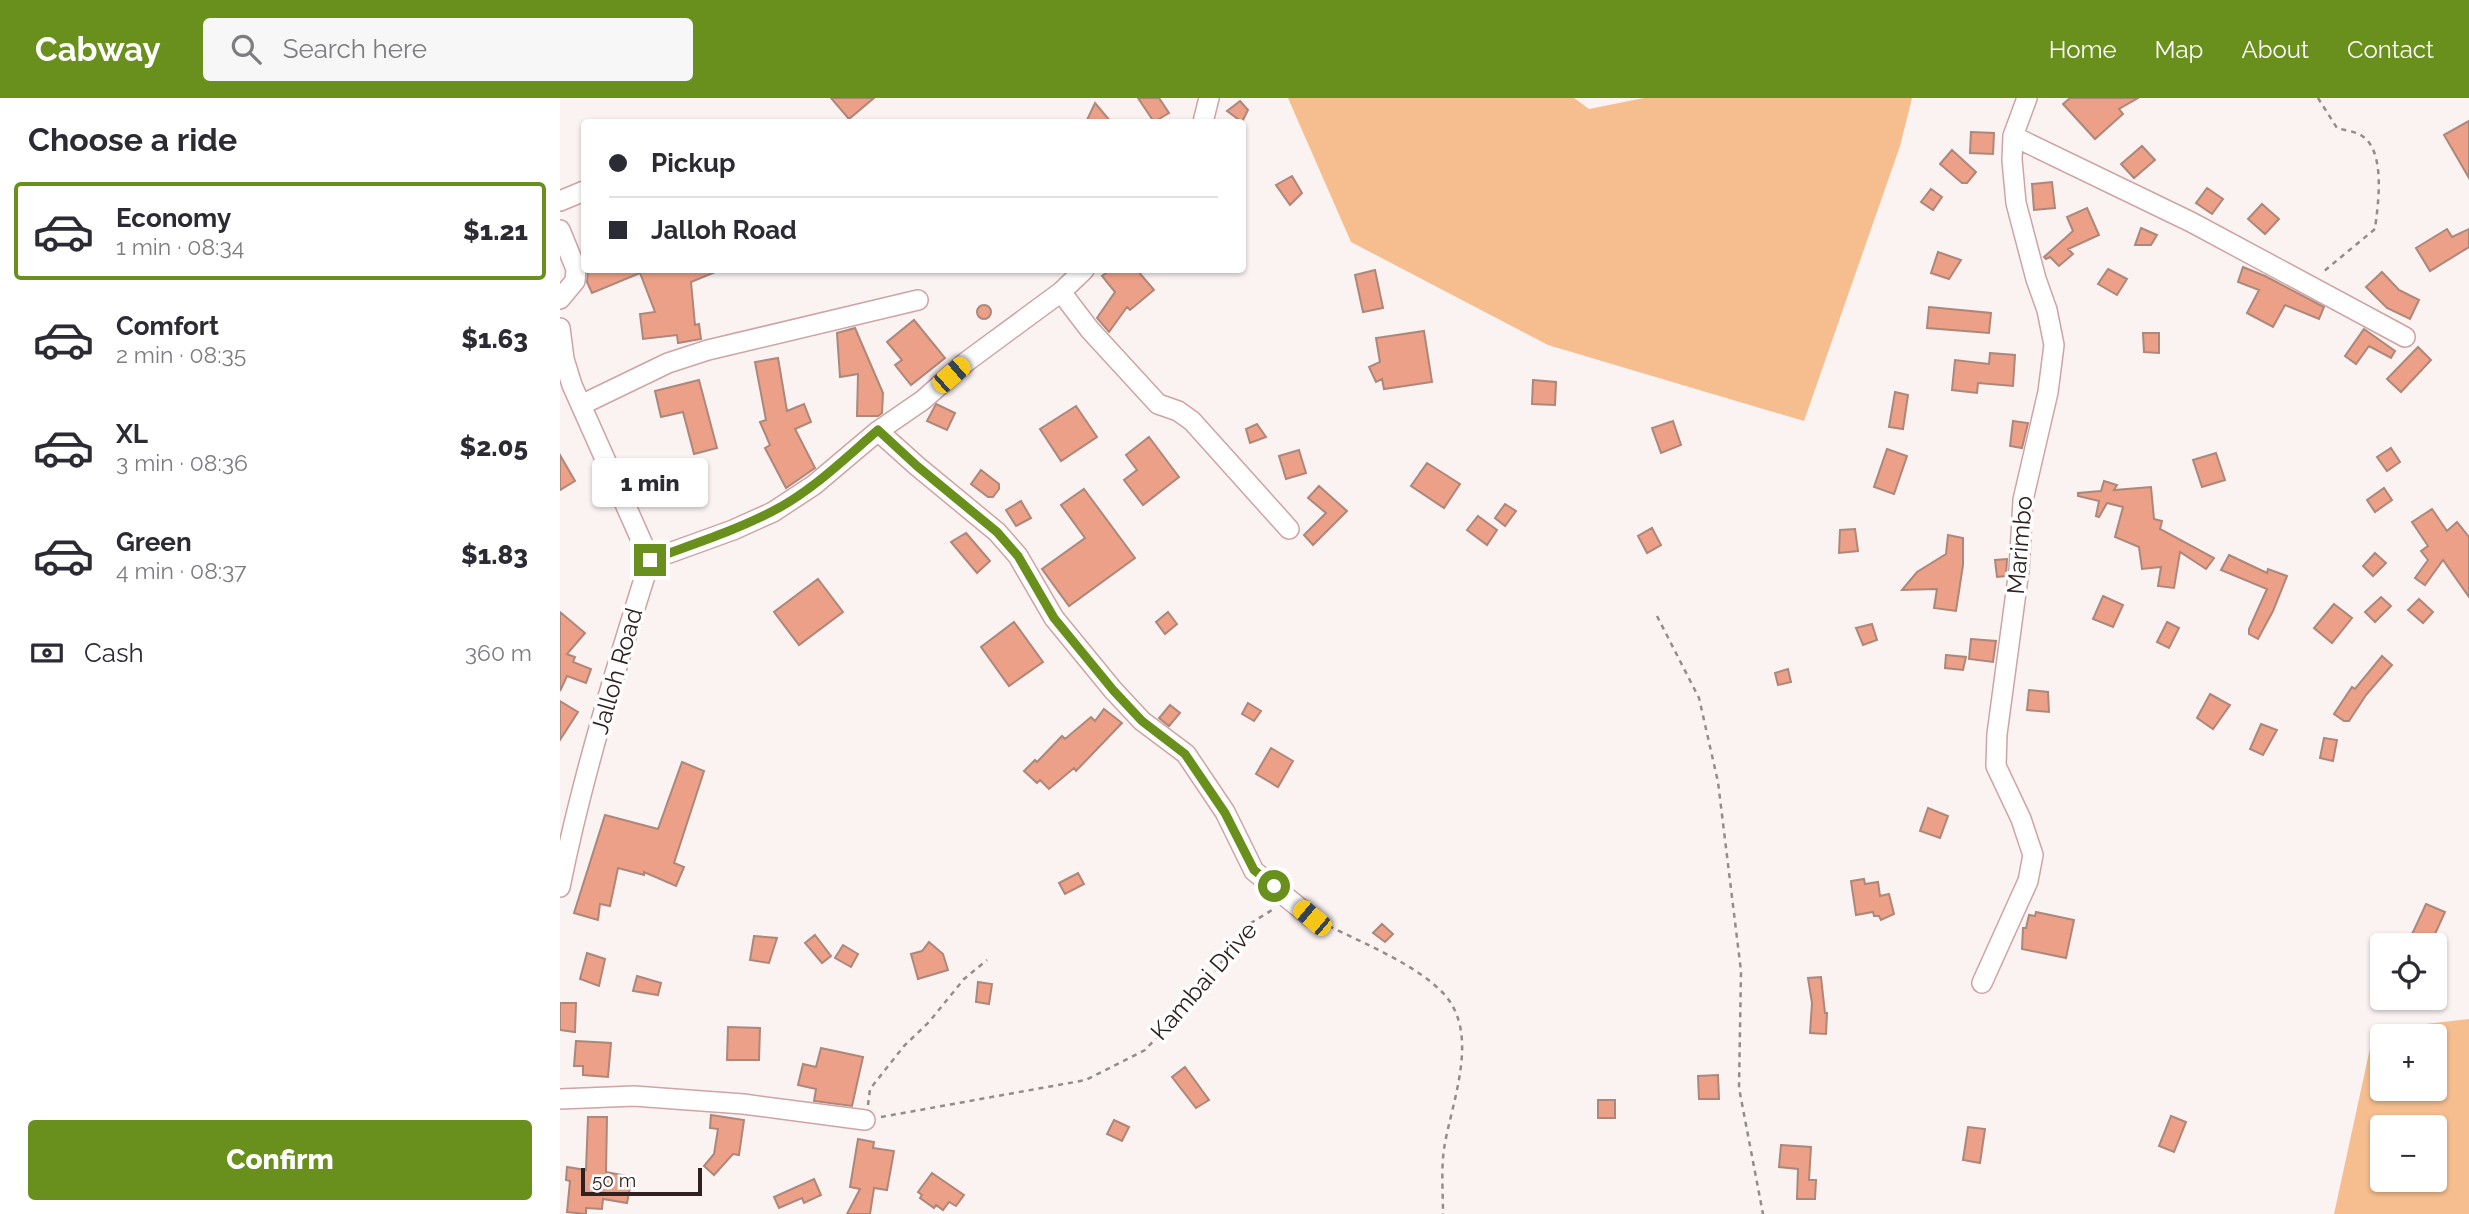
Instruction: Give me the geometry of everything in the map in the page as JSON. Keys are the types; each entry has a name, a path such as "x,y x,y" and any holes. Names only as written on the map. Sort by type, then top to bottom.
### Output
{"street":[{"path":"1204,119 1209,98"},
{"name":"Marimbo","path":"1982,984 2028,881 2033,855 2021,819 1996,766 1997,734 2019,570 2023,500 2048,393 2054,345 2047,310 2016,203 2013,136 2027,98"},
{"path":"2013,136 2191,222 2405,337"},
{"path":"560,201 581,192"},
{"path":"560,230 576,269 575,281 560,299"},
{"path":"560,328 562,360 650,560 733,530 773,512 814,485 878,430 923,400 966,362 1061,292 1081,273"},
{"path":"1061,292 1090,330 1158,404 1178,411 1192,421 1289,529"},
{"path":"581,405 668,363 708,350 918,300"},
{"path":"878,430 997,532 1018,556 1054,618 1113,690 1142,721 1185,754 1225,813 1254,870 1312,918"},
{"name":"Jalloh Road","path":"560,887 569,841 607,701 650,560"},
{"path":"560,1099 634,1096 743,1104 865,1120"}],"path":[{"path":"2308,284 2375,229 2379,198 2377,162 2371,146 2361,135 2337,128 2318,98"},
{"path":"1657,616 1699,698 1718,782 1741,971 1739,1088 1763,1214"},
{"name":"Kambai Drive","path":"865,1120 1086,1080 1133,1056 1145,1049 1205,986 1246,926 1271,909"},
{"path":"1312,918 1407,965 1445,995 1461,1024 1461,1078 1444,1151 1443,1214"},
{"path":"865,1120 870,1089 964,979 987,960"}],"shaded area":[{"path":"1288,98 1574,98 1589,109 1644,98 1912,98 1900,146 1804,421 1548,345 1351,242"},
{"path":"2469,1019 2469,1214 2334,1214 2370,1048 2370,1101 2447,1101 2447,1024 2426,1024"}],"building":[{"path":"831,98 874,98 849,119"},
{"path":"1138,98 1159,98 1169,113 1159,119 1152,119"},
{"path":"2070,98 2138,98 2119,109 2123,114 2095,139 2063,104"},
{"path":"1240,101 1248,110 1244,119 1238,119 1227,111"},
{"path":"1095,103 1108,119 1087,119"},
{"path":"2469,121 2469,178 2444,135"},
{"path":"1971,132 1994,133 1993,154 1970,153"},
{"path":"2142,146 2155,160 2134,178 2121,164"},
{"path":"1952,150 1976,172 1967,183 1962,183 1940,164"},
{"path":"1292,176 1302,193 1290,205 1276,185"},
{"path":"2052,182 2055,208 2034,210 2032,184"},
{"path":"2207,188 2223,199 2212,214 2196,203"},
{"path":"1931,189 1942,197 1933,210 1921,202"},
{"path":"2262,204 2279,219 2265,234 2248,219"},
{"path":"2087,208 2099,235 2068,249 2073,254 2059,266 2050,257 2046,259 2044,257 2073,231 2067,217"},
{"path":"2141,228 2157,235 2151,245 2135,245"},
{"path":"2447,229 2452,237 2469,229 2469,247 2430,271 2416,248"},
{"path":"1938,252 1961,260 1949,279 1931,273"},
{"path":"2243,267 2324,307 2319,319 2285,305 2273,327 2247,313 2259,290 2238,282"},
{"path":"2108,269 2127,279 2117,295 2098,284"},
{"path":"1375,270 1383,308 1363,312 1355,275"},
{"path":"2382,272 2399,290 2419,300 2410,319 2387,308 2366,287"},
{"path":"588,273 640,273 592,293 587,282"},
{"path":"640,273 713,273 691,282 695,325 699,324 701,339 678,343 677,335 643,339 640,314 655,312"},
{"path":"1106,273 1140,273 1154,290 1130,310 1127,307 1109,332 1097,318 1115,292 1102,276"},
{"path":"984,305 989,307 989,317 984,319 979,317 977,312 979,307"},
{"path":"1929,307 1991,313 1989,333 1927,328"},
{"path":"914,320 945,358 911,385 895,365 902,360 887,342"},
{"path":"855,328 883,393 882,413 878,416 857,416 858,374 840,377 837,333"},
{"path":"2364,329 2395,351 2391,358 2369,346 2356,364 2345,356"},
{"path":"1424,331 1432,382 1384,389 1382,379 1376,382 1369,367 1380,362 1376,338"},
{"path":"2143,333 2159,333 2159,353 2144,352"},
{"path":"2418,347 2431,360 2401,392 2387,379"},
{"path":"1990,353 2015,355 2013,386 1978,383 1977,393 1952,390 1955,360 1989,364"},
{"path":"778,358 787,411 804,404 811,422 795,429 815,468 786,488 765,448 770,445 760,422 766,420 755,362"},
{"path":"699,380 717,448 694,454 683,412 661,417 655,391"},
{"path":"1533,380 1556,382 1555,405 1532,404"},
{"path":"1895,392 1908,395 1903,429 1889,427"},
{"path":"936,404 955,413 947,430 927,421"},
{"path":"1076,406 1097,437 1061,461 1040,429"},
{"path":"1673,421 1681,445 1661,453 1652,428"},
{"path":"2013,421 2028,423 2022,448 2010,446"},
{"path":"1257,424 1266,437 1250,443 1246,429"},
{"path":"1149,437 1179,477 1143,505 1124,480 1137,470 1126,455"},
{"path":"2391,448 2400,462 2387,471 2377,457"},
{"path":"1887,449 1907,456 1894,494 1874,487"},
{"path":"1299,450 1306,473 1286,479 1279,456"},
{"path":"2216,453 2225,480 2202,487 2193,460"},
{"path":"560,455 575,481 560,490"},
{"path":"1427,463 1460,484 1444,508 1411,486"},
{"path":"981,470 999,484 993,497 988,497 971,484"},
{"path":"2104,481 2117,485 2114,490 2151,487 2154,519 2162,521 2160,529 2214,558 2206,569 2180,552 2174,588 2158,586 2161,567 2142,569 2139,547 2115,537 2123,507 2107,503 2099,517 2096,516 2099,501 2078,496 2078,493 2101,491"},
{"path":"1319,486 1347,511 1313,545 1304,535 1326,513 1308,498"},
{"path":"2384,488 2392,500 2375,512 2367,500"},
{"path":"1084,489 1135,558 1069,606 1042,569 1085,538 1061,505"},
{"path":"1021,501 1031,518 1016,526 1006,510"},
{"path":"1505,504 1516,511 1505,526 1495,518"},
{"path":"2432,509 2447,531 2457,522 2469,537 2469,597 2443,560 2425,585 2415,578 2428,560 2421,551 2428,546 2412,522"},
{"path":"1478,516 1497,530 1487,545 1467,530"},
{"path":"1652,528 1661,545 1647,553 1638,536"},
{"path":"1855,529 1858,551 1839,553 1840,530"},
{"path":"966,533 990,561 977,573 951,542"},
{"path":"1948,535 1963,538 1963,565 1956,611 1934,608 1937,589 1902,590 1917,572 1946,554"},
{"path":"2375,553 2386,563 2373,576 2363,566"},
{"path":"2229,555 2267,573 2268,569 2287,576 2258,639 2249,634 2249,629 2267,589 2221,570"},
{"path":"2007,559 2006,576 1997,577 1995,560"},
{"path":"818,579 843,612 799,645 774,612"},
{"path":"2103,596 2123,605 2113,627 2093,619"},
{"path":"2381,597 2391,606 2375,622 2365,612"},
{"path":"2419,599 2433,612 2423,623 2408,610"},
{"path":"2334,604 2352,618 2332,643 2314,628"},
{"path":"560,612 585,633 567,654 575,657 573,662 591,669 586,683 567,676 560,691"},
{"path":"1168,612 1177,624 1165,634 1156,622"},
{"path":"1014,622 1043,662 1009,686 981,647"},
{"path":"2167,622 2179,628 2169,648 2157,642"},
{"path":"1872,624 1877,640 1863,645 1856,628"},
{"path":"1971,639 1996,641 1993,662 1969,659"},
{"path":"1946,655 1966,657 1963,670 1945,668"},
{"path":"2382,656 2392,665 2366,695 2349,721 2344,721 2334,714 2352,687 2355,689"},
{"path":"1788,669 1791,682 1778,685 1775,673"},
{"path":"2029,690 2048,692 2049,712 2027,710"},
{"path":"2210,694 2230,705 2213,729 2197,718"},
{"path":"560,701 578,712 560,740"},
{"path":"1248,703 1261,711 1254,721 1242,714"},
{"path":"1170,705 1180,713 1169,726 1159,718"},
{"path":"1104,709 1122,723 1076,771 1074,768 1049,789 1040,780 1037,783 1024,771 1035,760 1037,762 1062,736 1065,739 1091,717 1095,721"},
{"path":"2261,724 2277,730 2263,755 2250,749"},
{"path":"2324,738 2337,740 2333,761 2320,758"},
{"path":"1271,748 1293,761 1278,787 1256,774"},
{"path":"682,762 704,771 674,863 684,867 676,886 644,872 644,875 618,868 610,906 600,904 598,920 574,913 605,815 658,829"},
{"path":"1928,808 1948,816 1940,838 1920,831"},
{"path":"1078,873 1084,884 1065,894 1059,883"},
{"path":"1864,879 1865,884 1878,882 1880,896 1889,894 1894,914 1881,920 1879,916 1874,916 1873,912 1856,915 1851,881"},
{"path":"2426,904 2445,912 2435,933 2413,933"},
{"path":"2036,912 2074,920 2066,958 2022,949 2023,928 2026,928 2029,915 2035,916"},
{"path":"1382,924 1393,934 1385,942 1373,933"},
{"path":"815,935 831,956 822,963 805,943"},
{"path":"754,936 777,938 769,963 750,960"},
{"path":"929,942 943,954 948,970 918,979 911,954 922,951"},
{"path":"843,945 858,954 851,967 835,958"},
{"path":"587,953 605,959 599,986 580,979"},
{"path":"637,976 661,983 658,995 633,991"},
{"path":"1821,977 1827,1013 1826,1034 1810,1033 1812,1003 1808,978"},
{"path":"978,982 992,984 989,1004 976,1002"},
{"path":"560,1003 576,1003 575,1032 560,1030"},
{"path":"728,1027 760,1028 759,1060 727,1060"},
{"path":"576,1041 611,1043 608,1077 583,1075 583,1066 574,1066"},
{"path":"821,1048 863,1057 852,1106 814,1101 816,1089 798,1085 803,1064 816,1067"},
{"path":"1185,1067 1209,1100 1196,1108 1172,1077"},
{"path":"1718,1075 1719,1099 1699,1099 1698,1076"},
{"path":"1598,1100 1615,1100 1615,1118 1598,1118"},
{"path":"711,1115 744,1120 739,1155 733,1154 714,1175 704,1166 714,1154 718,1129 710,1128"},
{"path":"2171,1116 2186,1122 2174,1152 2159,1146"},
{"path":"588,1117 607,1117 606,1172 632,1177 627,1203 603,1199 602,1209 586,1208 586,1214 567,1212 570,1181 566,1180 567,1167 586,1170"},
{"path":"1114,1120 1129,1127 1122,1141 1107,1134"},
{"path":"1968,1127 1985,1129 1980,1163 1963,1160"},
{"path":"858,1139 874,1142 873,1148 894,1151 887,1190 874,1188 870,1214 847,1214 860,1189 850,1187"},
{"path":"1781,1145 1811,1147 1809,1180 1816,1180 1815,1199 1797,1199 1798,1169 1779,1167"},
{"path":"932,1173 964,1195 956,1206 949,1202 943,1210 936,1205 934,1208 920,1198 922,1195 918,1192"},
{"path":"814,1179 821,1195 804,1203 802,1198 779,1208 774,1197"}],"route":[{"path":"650,560 733,530 773,512 814,485 878,430 997,532 1018,556 1054,618 1113,690 1142,721 1185,754 1225,813 1254,870 1274,886"}]}
